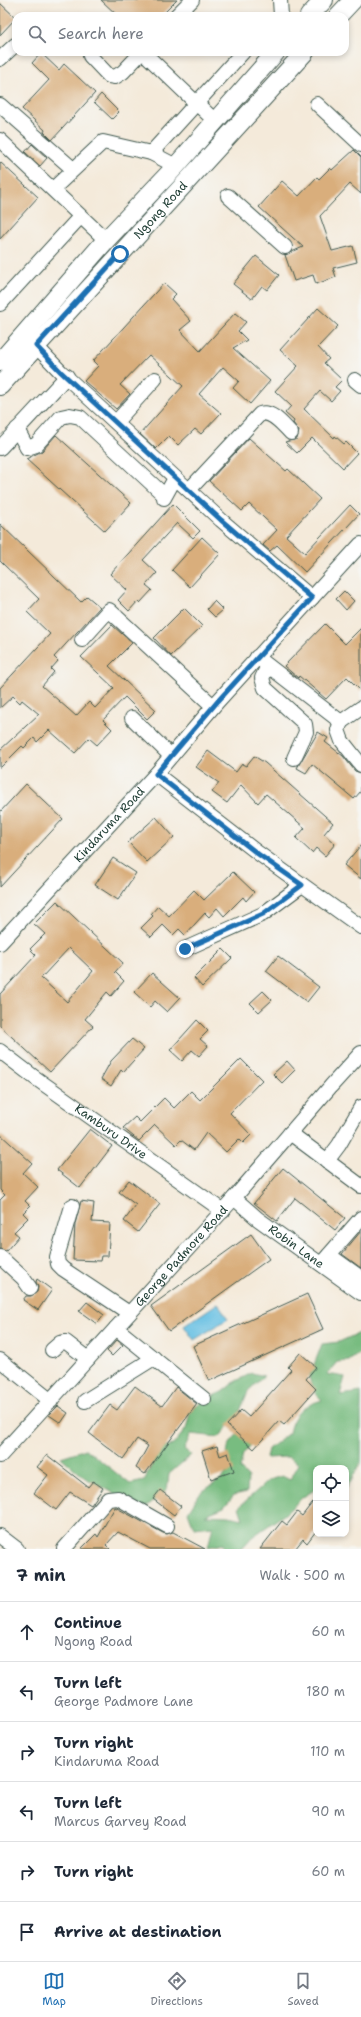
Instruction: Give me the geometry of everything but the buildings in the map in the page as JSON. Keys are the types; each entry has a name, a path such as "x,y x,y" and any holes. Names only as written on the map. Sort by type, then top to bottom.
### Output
{"main road":[{"path":"313,12 324,0"},
{"path":"342,12 353,0"},
{"name":"Ngong Road","path":"0,362 106,240 176,166 214,120 272,56"},
{"name":"Ngong Road","path":"0,386 301,56"}],"street":[{"path":"180,12 192,0"},
{"path":"0,59 12,48"},
{"path":"90,56 109,76 115,77 138,56"},
{"path":"146,56 214,120"},
{"path":"151,153 239,56"},
{"path":"317,104 361,146"},
{"path":"0,105 73,169"},
{"path":"0,140 106,240"},
{"path":"53,189 103,142 151,153 176,166"},
{"path":"228,196 285,247"},
{"path":"0,304 80,217"},
{"path":"36,346 175,478 221,520 312,598"},
{"path":"0,448 67,376"},
{"path":"116,422 155,379"},
{"path":"189,490 260,414 265,412 270,414 291,433"},
{"path":"17,429 27,448 36,445 60,417 70,415 80,417 160,499 164,498 175,478"},
{"name":"Kindaruma Road","path":"0,944 156,774 213,706 262,661 312,598 361,544"},
{"path":"82,640 109,610 213,706"},
{"path":"262,661 341,722"},
{"path":"262,661 262,678 265,688 305,724 306,732 294,758"},
{"path":"361,708 341,722 338,730 342,741 361,764"},
{"path":"132,718 171,756"},
{"path":"156,774 258,854 361,927"},
{"path":"185,949 263,914 302,885"},
{"name":"Kamburu Drive","path":"0,1050 34,1077 223,1211"},
{"name":"George Padmore Road","path":"0,1456 223,1211 361,1053"},
{"path":"327,1161 339,1145 361,1107"},
{"path":"290,1133 361,1186"},
{"name":"Robin Lane","path":"234,1198 258,1219 325,1260 361,1293"},
{"path":"72,1206 57,1258 58,1264 63,1270 129,1313"},
{"path":"361,1218 325,1260 361,1278"},
{"path":"0,1257 23,1278 30,1288"},
{"path":"116,1328 204,1399"},
{"path":"52,1350 60,1343 66,1342 88,1360"},
{"path":"85,1401 154,1358"},
{"path":"0,1360 50,1401"},
{"path":"64,1549 108,1499 118,1498 167,1526"},
{"path":"0,1536 17,1549"}],"green space":[{"path":"361,1332 361,1352 349,1361 337,1362 327,1374 345,1377 340,1395 361,1392 361,1462 349,1484 349,1465 313,1465 313,1491 303,1497 285,1514 252,1537 241,1549 224,1549 223,1544 208,1547 213,1526 194,1528 188,1512 200,1493 221,1479 229,1471 227,1451 231,1442 244,1427 259,1436 243,1454 240,1469 248,1477 247,1492 234,1495 224,1507 205,1515 228,1516 243,1519 239,1507 269,1480 282,1476 290,1480 299,1464 288,1457 266,1458 268,1449 289,1433 293,1420 300,1411 309,1405 322,1400 316,1394 309,1378 322,1344 339,1342"},
{"path":"252,1373 264,1376 248,1391 238,1416 219,1437 191,1434 184,1449 191,1455 169,1474 167,1490 142,1510 125,1503 110,1491 85,1478 61,1457 86,1449 130,1484 144,1481 160,1448 173,1445 186,1429 190,1413 202,1401 222,1392 236,1381"}],"water":[{"path":"218,1303 228,1319 194,1340 184,1326"}],"route":[{"path":"120,254 36,346 61,372 221,520 312,598 218,701 156,774 258,854 302,885 263,914 185,949"}]}
